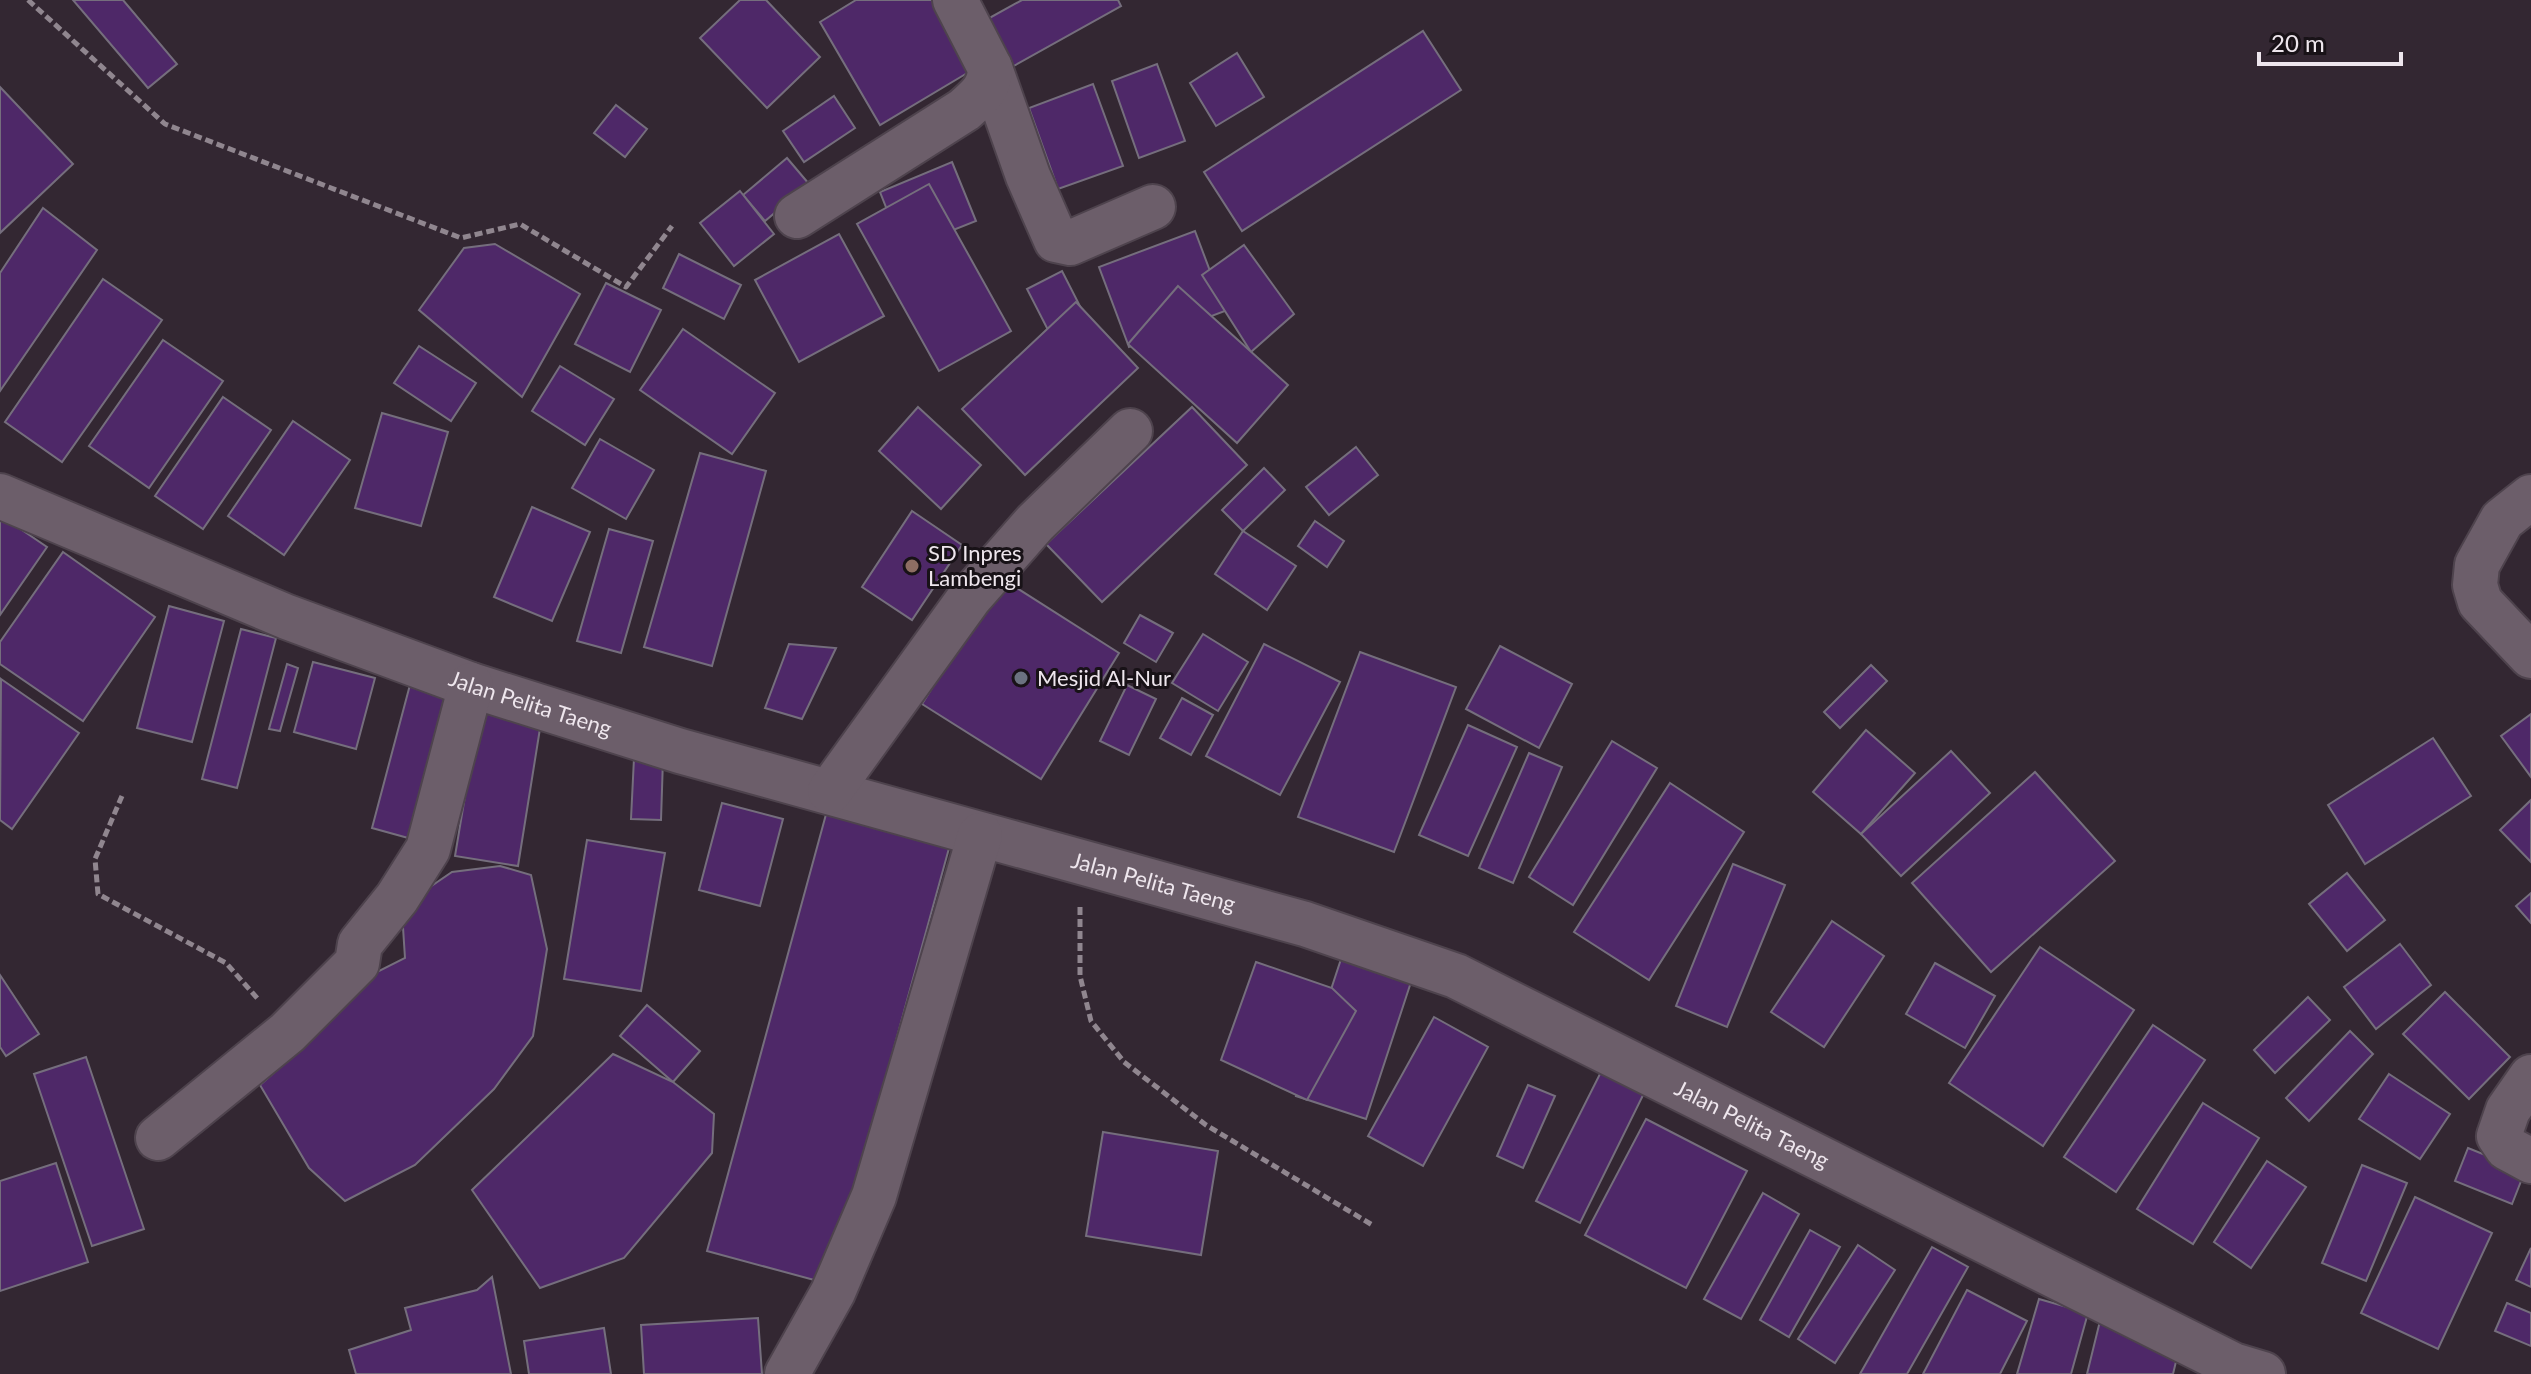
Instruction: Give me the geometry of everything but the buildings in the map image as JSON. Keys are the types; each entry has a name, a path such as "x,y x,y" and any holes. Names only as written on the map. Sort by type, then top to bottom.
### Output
{"street":[{"path":"955,0 990,68 1028,176 1056,240 1070,243 1153,207"},
{"path":"797,216 964,110 990,81 990,68"},
{"path":"830,791 970,597 1035,523 1130,431"},
{"name":"Jalan Pelita Taeng","path":"0,496 287,617 471,685 680,751 1305,924 1456,976 2233,1365 2263,1374"},
{"path":"2531,497 2502,520 2477,565 2475,585 2480,602 2531,656"},
{"path":"158,1138 287,1033 357,963 360,944 397,898 428,849 471,685"},
{"path":"787,1374 833,1292 874,1196 980,835"},
{"path":"2531,1077 2508,1110 2499,1136 2507,1148 2531,1161"}],"path":[{"path":"28,0 165,124 461,238 520,224 626,287 672,226"},
{"path":"122,796 95,859 98,894 226,963 287,1033"},
{"path":"1076,863 1082,928 1080,976 1091,1021 1124,1062 1206,1125 1374,1226"}],"place":[{"name":"SD Inpres Lambengi","path":"912,566"},
{"name":"Mesjid Al-Nur","path":"1021,678"}]}
